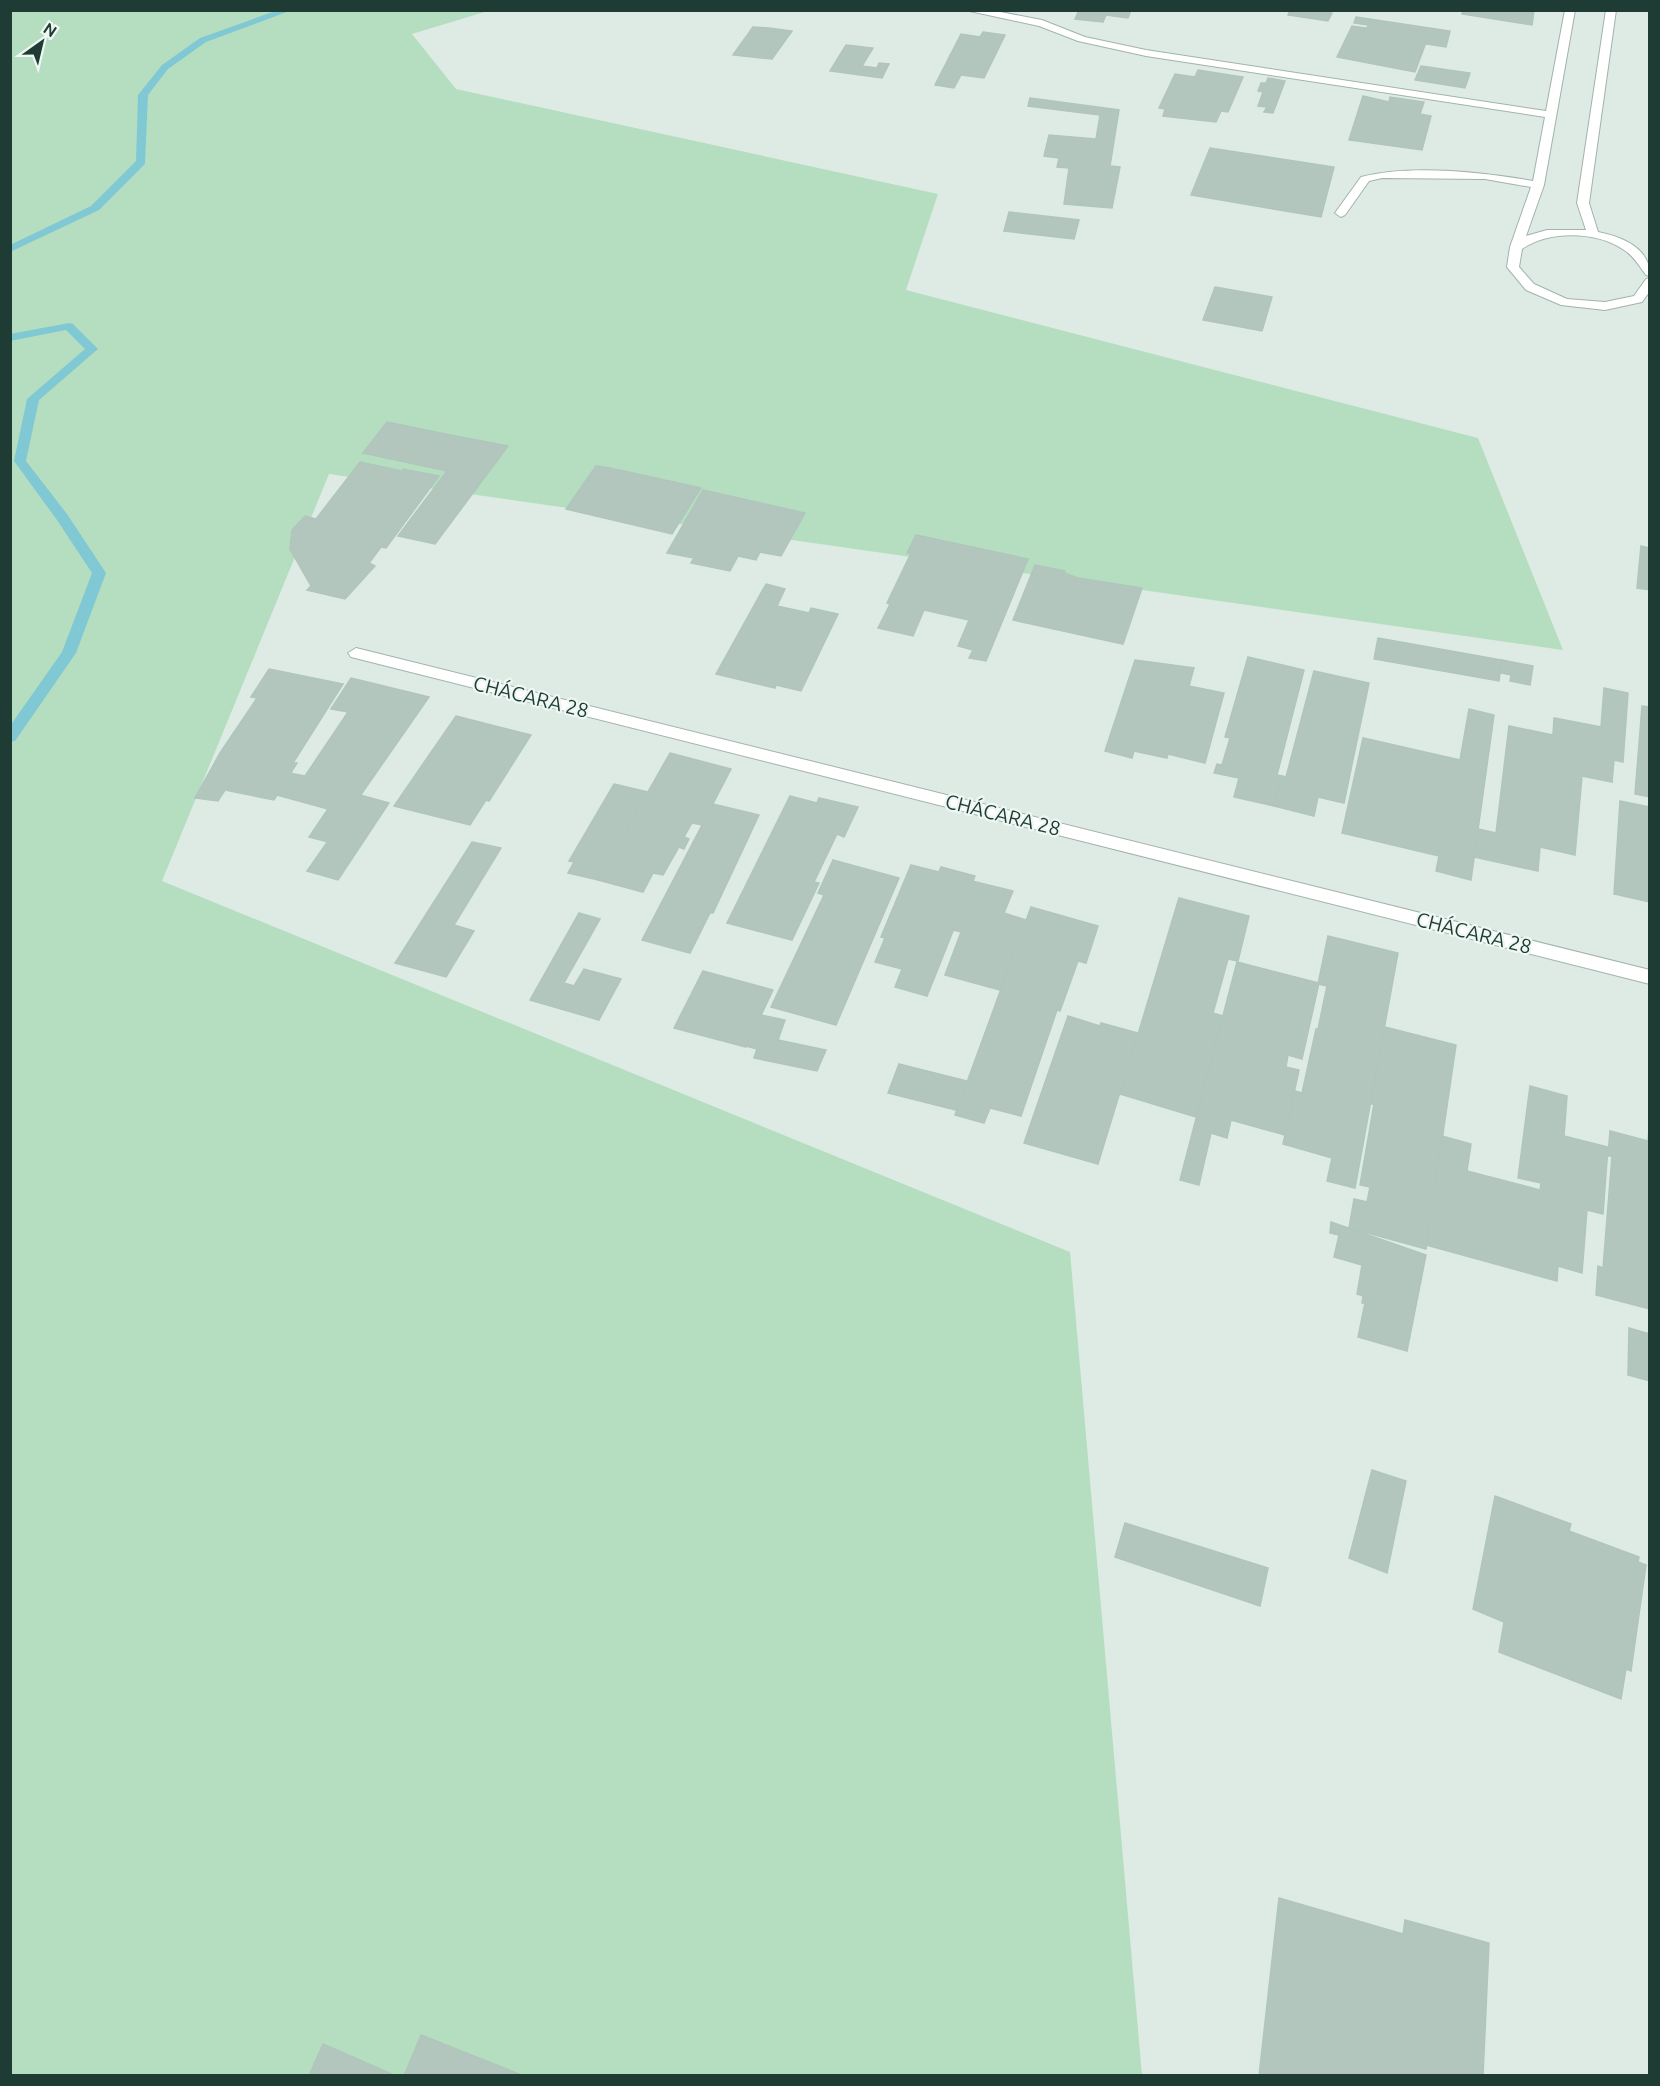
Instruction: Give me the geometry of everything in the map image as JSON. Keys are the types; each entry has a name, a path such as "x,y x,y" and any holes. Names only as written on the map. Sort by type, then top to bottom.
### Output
{"street":[{"path":"970,10 1042,23 1082,39 1146,52 1552,115"},
{"path":"1570,10 1538,185 1516,247 1513,267 1530,287 1565,302 1605,306 1644,298 1650,282"},
{"path":"1593,235 1583,203 1611,10"},
{"path":"1341,213 1365,179 1382,175 1485,176 1538,185"},
{"path":"1516,247 1534,236 1562,232 1593,235 1616,242 1635,252 1650,255"},
{"path":"1635,252 1650,272"},
{"name":"CHÁCARA 28","path":"356,653 1650,977"}],"green space":[{"path":"11,11 488,11 412,34 456,89 938,194 906,290 1478,438 1563,650 329,474 162,881 1070,1252 1142,2075 11,2076"}],"building":[{"path":"1079,10 1131,10 1128,18 1106,15 1103,22 1075,19"},
{"path":"1290,10 1332,13 1328,21 1288,15"},
{"path":"1463,10 1534,10 1532,25 1462,14"},
{"path":"1356,17 1450,31 1446,47 1381,37 1379,42 1363,39 1368,25 1354,23"},
{"path":"1382,24 1425,31 1423,36 1428,37 1415,72 1337,57 1352,26 1379,30"},
{"path":"753,27 792,31 772,59 733,55"},
{"path":"983,32 1005,35 984,78 961,75 954,88 935,85 961,34 980,37"},
{"path":"846,45 873,48 862,66 877,68 879,63 889,64 882,78 830,71"},
{"path":"1421,66 1470,73 1465,88 1415,80"},
{"path":"1198,70 1243,77 1228,112 1221,111 1216,122 1163,116 1165,109 1159,108 1175,74 1195,77"},
{"path":"1268,78 1285,81 1273,113 1264,112 1267,107 1258,106 1263,92 1258,91 1261,83 1266,83"},
{"path":"1363,96 1389,102 1390,97 1424,102 1420,114 1431,116 1422,150 1349,140"},
{"path":"1030,98 1119,110 1110,166 1120,167 1112,208 1064,204 1069,168 1057,167 1059,158 1044,156 1049,135 1096,139 1100,115 1028,106"},
{"path":"1210,148 1334,167 1321,217 1191,195"},
{"path":"1009,212 1079,220 1074,239 1004,231"},
{"path":"1215,287 1272,297 1262,331 1203,320"},
{"path":"387,422 471,439 447,471 363,453"},
{"path":"471,439 508,446 435,544 398,536"},
{"path":"360,462 439,476 386,548 381,547 369,563 375,566 345,599 307,590 311,586 290,549 292,530 305,516 316,519"},
{"path":"596,466 701,488 672,534 566,509"},
{"path":"703,490 805,513 781,556 760,552 756,560 738,556 730,571 691,563 694,558 667,553"},
{"path":"916,535 1028,559 986,661 969,658 973,650 958,646 969,620 924,610 913,636 878,628 890,604 887,603 911,553 907,553"},
{"path":"1641,546 1650,548 1650,590 1637,588"},
{"path":"1035,565 1065,571 1064,573 1078,578 1142,588 1123,644 1013,620"},
{"path":"766,584 785,589 777,606 809,613 811,608 838,614 801,691 776,685 775,688 716,674"},
{"path":"1378,638 1502,660 1499,681 1374,659"},
{"path":"1248,657 1304,670 1277,775 1282,776 1274,806 1234,797 1239,778 1214,773 1217,764 1222,765 1230,738 1225,737"},
{"path":"1135,660 1194,668 1189,686 1224,693 1205,763 1168,754 1167,758 1134,751 1132,758 1105,751"},
{"path":"1502,660 1533,666 1530,685 1510,681 1511,675 1501,673"},
{"path":"269,669 343,684 293,763 297,763 274,800 225,790 218,801 195,798 220,753 257,698 251,697"},
{"path":"1314,671 1369,683 1344,803 1318,797 1314,816 1274,806 1282,776 1286,777"},
{"path":"351,678 429,697 328,842 309,837 328,809 277,795 290,773 305,776 348,712 331,709"},
{"path":"1604,688 1628,693 1623,762 1614,760 1612,782 1582,776 1575,855 1540,847 1538,871 1474,857 1478,829 1496,833 1509,726 1553,735 1554,718 1601,727"},
{"path":"1642,706 1650,707 1650,797 1635,794"},
{"path":"1469,709 1494,715 1471,880 1436,871 1439,856 1342,833 1363,738 1460,760"},
{"path":"456,716 531,735 489,801 486,800 470,825 394,806"},
{"path":"670,753 731,769 702,825 692,823 684,837 689,839 684,849 679,847 663,875 653,873 643,892 598,880"},
{"path":"614,784 648,792 598,880 568,873 574,862 569,861"},
{"path":"360,795 389,803 338,880 307,871"},
{"path":"790,796 817,803 819,798 858,807 844,837 837,834 814,882 819,883 792,940 727,923"},
{"path":"1620,801 1650,807 1650,902 1614,894"},
{"path":"713,804 759,815 713,913 710,913 690,953 642,940"},
{"path":"472,842 501,848 454,925 474,931 446,977 395,963"},
{"path":"833,860 899,878 836,1025 771,1007 824,895 818,893"},
{"path":"911,865 939,872 941,867 975,876 927,996 895,987 902,969 875,962 885,938 881,937"},
{"path":"972,881 1013,891 1004,913 1026,920 1000,990 945,975 961,932 953,930"},
{"path":"1179,898 1249,916 1238,961 1228,959 1213,1013 1223,1016 1196,1117 1120,1094"},
{"path":"1031,907 1098,926 1086,963 1078,961 1060,1011 1057,1010 1021,1116 990,1108 984,1123 955,1115"},
{"path":"579,913 600,919 564,983 574,986 584,969 621,979 599,1020 530,1000"},
{"path":"1328,936 1398,953 1355,1188 1327,1181 1332,1158 1283,1144 1295,1091 1302,1093 1316,1029 1318,1029 1327,986 1318,984"},
{"path":"1237,962 1319,983 1302,1059 1288,1055 1286,1067 1299,1070 1285,1135 1231,1120 1227,1138 1211,1133 1199,1185 1180,1180"},
{"path":"703,971 773,990 746,1047 674,1028"},
{"path":"761,1015 785,1020 778,1040 826,1050 817,1071 754,1058 757,1049 746,1046"},
{"path":"1068,1016 1100,1026 1101,1023 1138,1033 1098,1164 1024,1143"},
{"path":"1385,1027 1456,1045 1426,1249 1349,1228 1354,1199 1367,1202 1370,1187 1360,1185"},
{"path":"899,1064 967,1081 956,1110 888,1093"},
{"path":"1530,1086 1567,1096 1564,1136 1608,1147 1603,1214 1587,1210 1582,1273 1558,1266 1557,1281 1426,1245 1442,1136 1471,1144 1467,1171 1540,1190 1541,1183 1518,1178"},
{"path":"1650,1117 1650,1309 1596,1295 1598,1266 1603,1268 1612,1156 1608,1156 1610,1131 1648,1141"},
{"path":"1331,1222 1426,1255 1407,1351 1358,1337 1365,1303 1362,1303 1363,1296 1357,1294 1362,1265 1334,1257 1339,1235 1330,1233"},
{"path":"1629,1328 1650,1334 1650,1381 1628,1375"},
{"path":"1372,1470 1406,1481 1387,1573 1349,1558"},
{"path":"1495,1496 1571,1524 1569,1531 1639,1557 1638,1562 1646,1565 1631,1671 1626,1669 1621,1699 1499,1652 1504,1622 1473,1609"},
{"path":"1125,1523 1268,1568 1260,1606 1115,1557"},
{"path":"1279,1898 1403,1934 1405,1920 1489,1943 1483,2076 1259,2076"},
{"path":"421,2035 524,2076 404,2076"},
{"path":"323,2044 396,2076 309,2076"}],"waterway":[{"path":"10,249 95,208 141,162 143,95 165,67 203,40 288,10"},
{"path":"10,338 69,326 92,349 33,399 20,461 62,517 99,573 69,653 10,737"}]}
